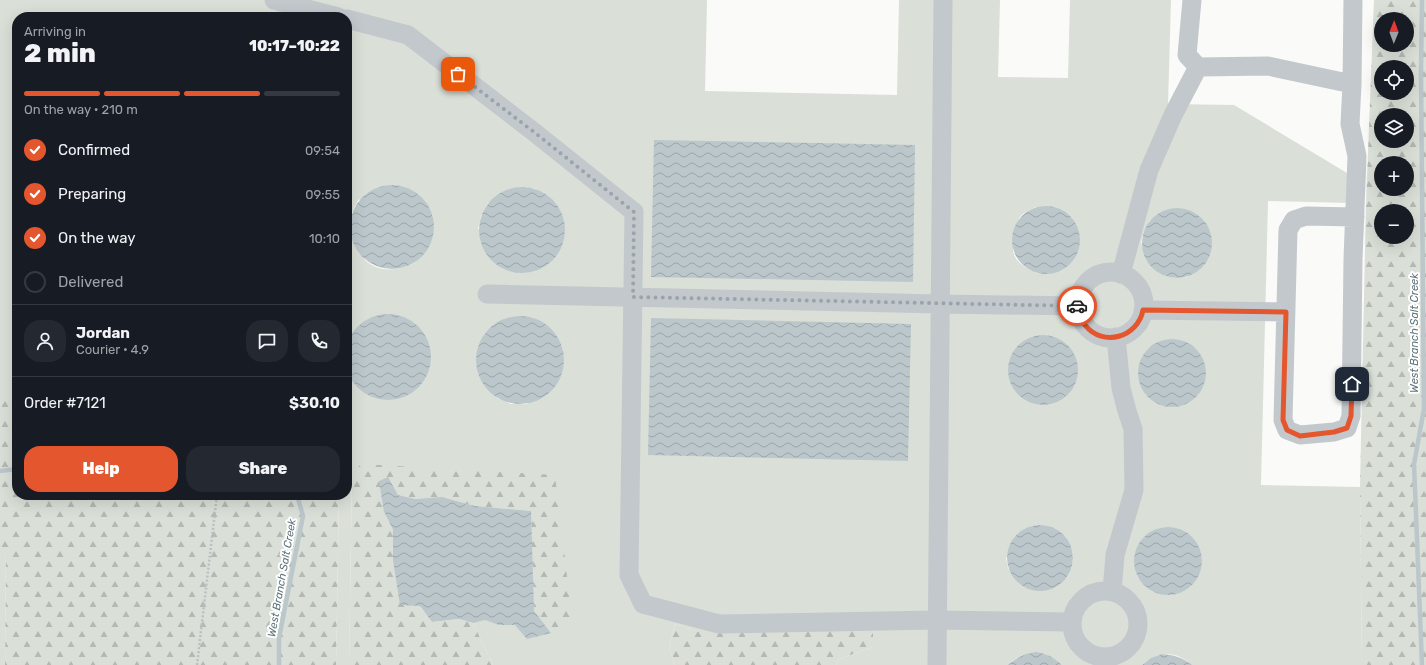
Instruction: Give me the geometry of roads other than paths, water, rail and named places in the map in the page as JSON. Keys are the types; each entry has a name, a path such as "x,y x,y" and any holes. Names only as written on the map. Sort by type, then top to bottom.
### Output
{"street":[{"path":"274,0 319,12"},
{"path":"937,665 943,0"},
{"path":"1192,0 1187,54 1198,67"},
{"path":"1353,0 1350,124 1357,156 1355,217 1353,258 1351,416 1347,428 1334,432 1300,436 1287,430 1283,420 1288,230 1294,220 1306,216 1355,217"},
{"path":"352,20 408,35 534,132 634,212 629,575 643,604 719,624 937,620 1072,622"},
{"path":"1198,67 1268,66 1352,84"},
{"path":"1121,274 1149,170 1173,115 1198,67"},
{"path":"1111,272 1130,278 1138,286 1142,295 1143,310 1142,317 1136,326 1127,334 1116,337 1105,337 1094,334 1086,326 1080,317 1078,306 1079,295 1084,286 1091,279 1100,274 1111,272"},
{"path":"487,294 1078,306"},
{"path":"1143,310 1286,312"},
{"path":"1112,591 1115,555 1134,490 1134,429 1127,411 1121,388 1116,337"},
{"path":"1100,591 1112,591 1122,595 1130,601 1136,610 1138,631 1134,641 1127,649 1108,657 1097,656 1087,651 1078,643 1073,633 1072,622 1075,611 1081,601 1090,594 1100,591"}],"water":[{"path":"654,140 915,145 913,282 651,277"},
{"path":"384,185 400,185 416,192 427,203 434,219 434,235 427,251 416,262 400,269 384,269 368,262 357,251 352,240 352,214 357,203 368,192"},
{"path":"522,187 538,190 546,194 558,206 562,214 565,230 562,246 558,254 546,266 538,270 522,273 506,270 498,266 486,254 482,246 479,230 482,214 486,206 498,194 506,190"},
{"path":"1039,206 1053,206 1065,211 1075,221 1080,233 1080,247 1075,259 1065,269 1053,274 1039,274 1027,269 1017,259 1012,247 1012,233 1017,221 1027,211"},
{"path":"1177,208 1190,211 1202,218 1209,230 1212,243 1209,256 1202,268 1190,275 1177,278 1164,275 1152,268 1145,256 1142,243 1145,230 1152,218 1164,211"},
{"path":"388,314 404,317 412,321 424,333 430,349 430,365 424,381 412,393 404,397 388,400 372,397 364,393 352,381 352,333 364,321 372,317"},
{"path":"520,316 537,320 551,329 560,343 564,360 560,377 551,391 537,400 520,404 503,400 489,391 480,377 476,360 480,343 489,329 503,320"},
{"path":"651,318 911,324 908,461 648,455"},
{"path":"1043,335 1062,341 1072,351 1078,370 1072,389 1062,399 1043,405 1024,399 1014,389 1008,370 1014,351 1024,341"},
{"path":"1172,339 1185,342 1196,349 1203,360 1206,373 1203,386 1196,397 1185,404 1172,407 1159,404 1148,397 1141,386 1138,373 1141,360 1148,349 1159,342"},
{"path":"388,477 398,495 415,499 442,497 475,506 531,511 534,611 551,633 527,639 515,625 499,625 485,620 473,623 459,619 432,622 420,606 400,605 393,560 393,530 384,512 379,481"},
{"path":"1034,525 1046,525 1058,530 1068,540 1073,552 1071,571 1058,586 1046,591 1034,591 1022,586 1012,576 1007,564 1007,552 1012,540 1022,530"},
{"path":"1168,527 1181,530 1192,537 1199,548 1202,561 1199,574 1192,585 1181,592 1168,595 1155,592 1144,585 1137,574 1134,561 1137,548 1144,537 1155,530"},
{"path":"1036,652 1050,656 1062,665 1008,665 1021,656"},
{"path":"1162,654 1178,657 1192,665 1142,665 1151,658"}],"waterway":[{"name":"West Branch Salt Creek","path":"1422,0 1421,72 1424,409 1414,464 1422,665"},
{"name":"West Branch Salt Creek","path":"0,471 12,470"},
{"name":"West Branch Salt Creek","path":"279,665 279,638 303,516 298,500"}]}
